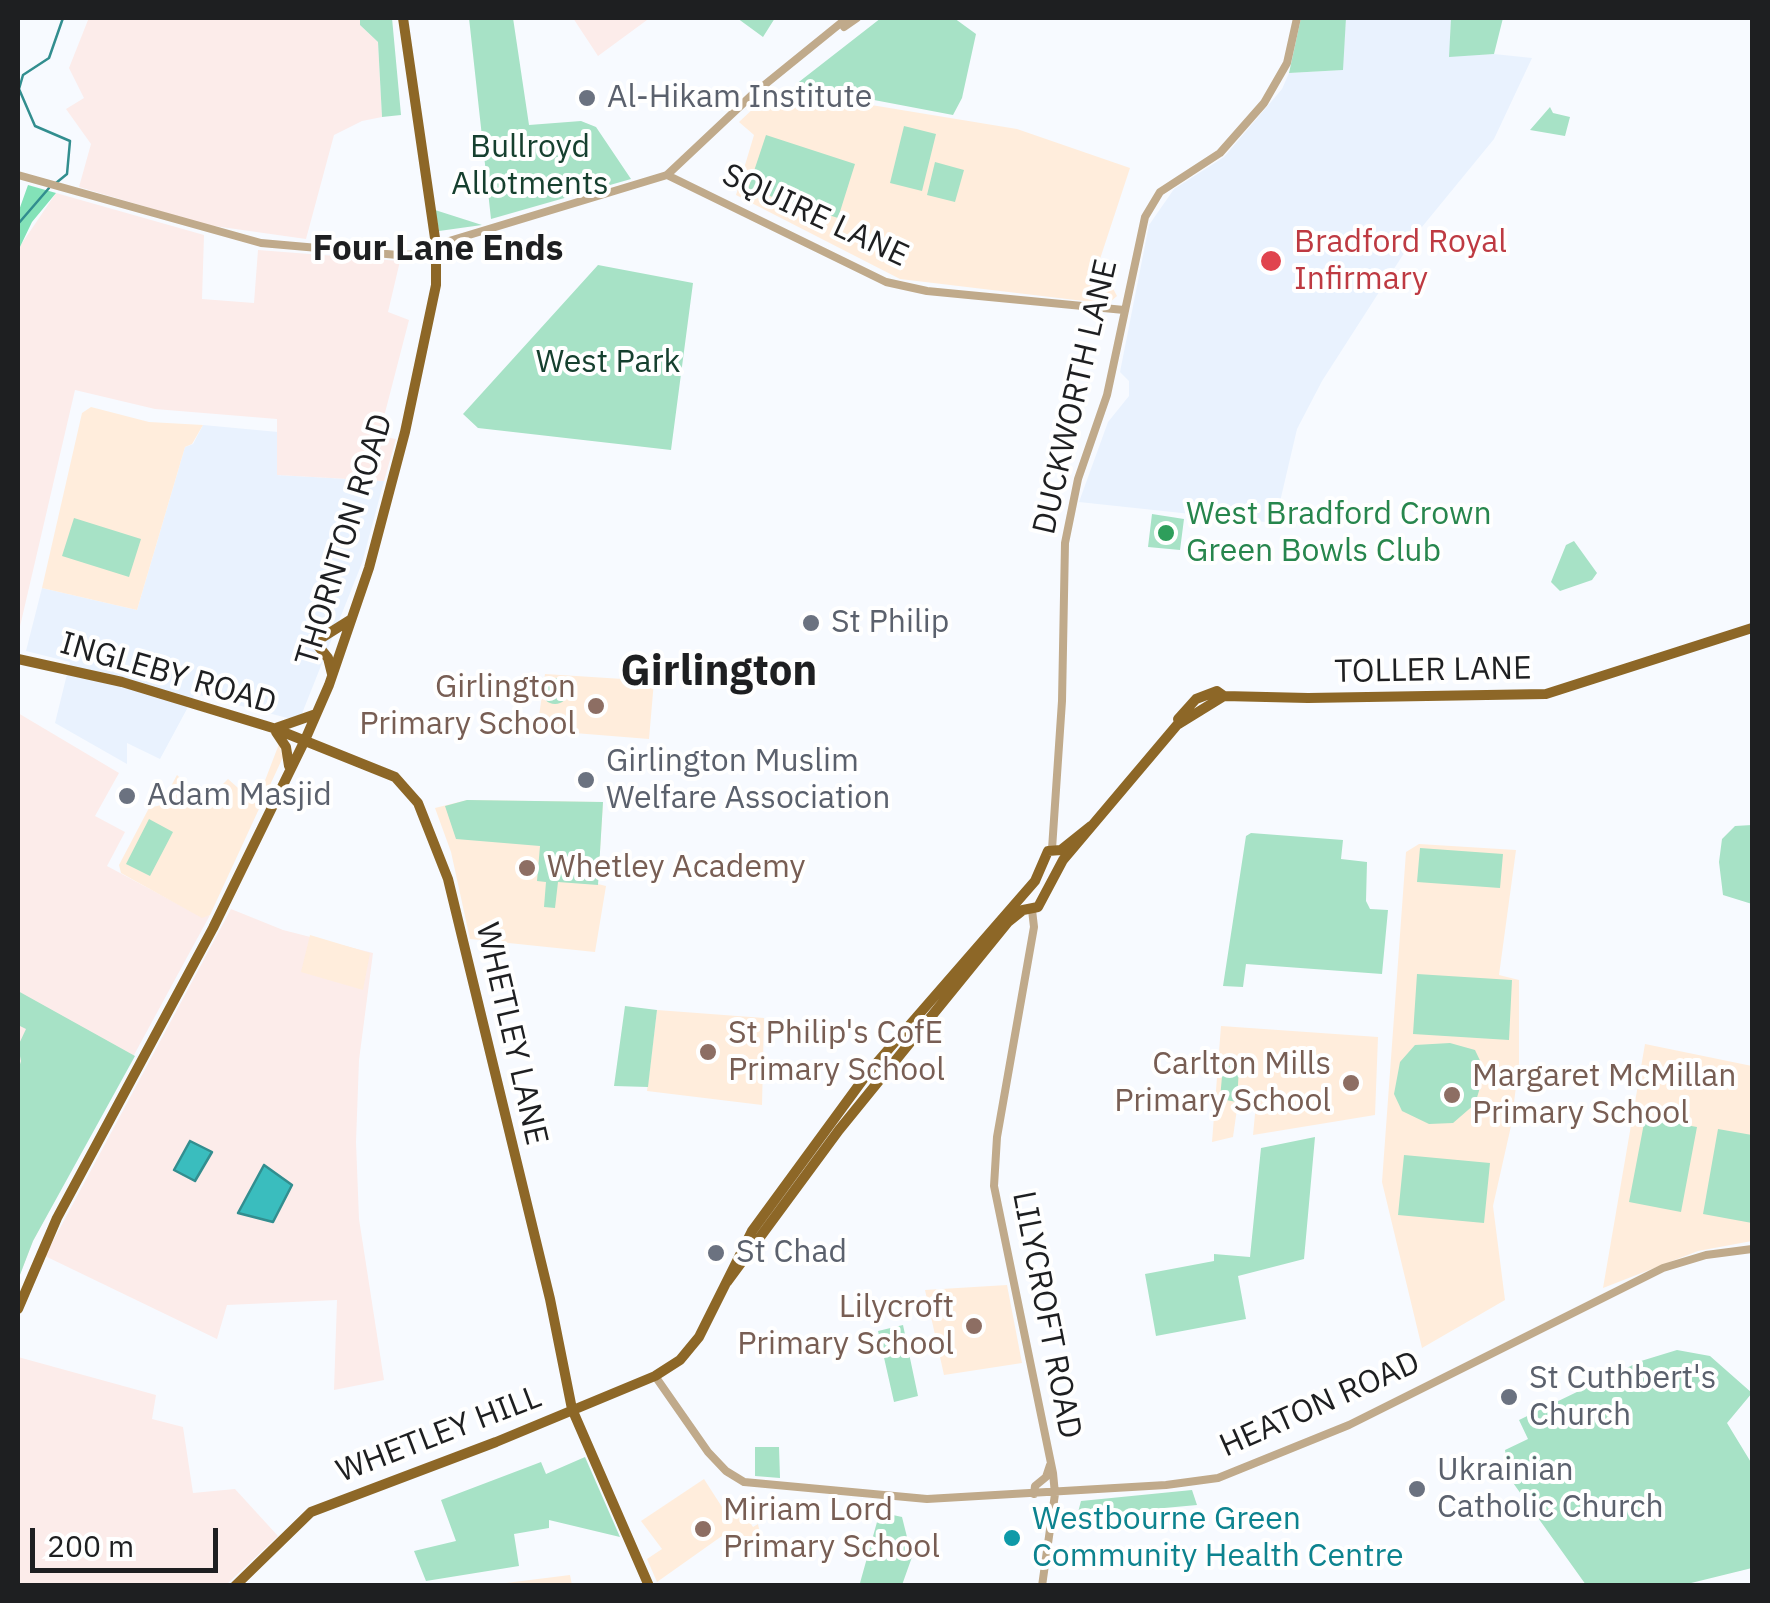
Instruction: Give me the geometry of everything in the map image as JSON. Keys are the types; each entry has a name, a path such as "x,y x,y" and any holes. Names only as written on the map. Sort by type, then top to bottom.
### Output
{"main road":[{"name":"THORNTON ROAD","path":"18,1309 57,1218 200,954 305,740 352,618 406,432 436,285 436,249 403,18"},
{"path":"332,675 328,658 316,642 352,618"},
{"name":"TOLLER LANE","path":"900,1044 946,999 1021,895 1059,853 1091,826 1188,712 1224,696 1504,698 1546,694 1752,628"},
{"name":"INGLEBY ROAD","path":"18,659 155,690 305,740"},
{"path":"289,772 286,746 274,728 316,713"},
{"name":"WHETLEY LANE","path":"305,740 395,777 418,803 435,838 550,1300 572,1409 649,1586"},
{"name":"TOLLER LANE","path":"572,1409 655,1376 694,1344 775,1205 900,1044 935,992 987,940 1028,910 1059,853"},
{"path":"1021,895 1028,910"},
{"path":"935,992 946,999"},
{"name":"WHETLEY HILL","path":"235,1586 311,1512 572,1409"}],"street":[{"path":"18,175 261,243 398,255 436,249 667,175 752,95 848,18"},
{"path":"807,52 857,18"},
{"name":"DUCKWORTH LANE","path":"1059,853 1066,543 1078,480 1107,395 1151,204 1170,182 1220,154 1264,103 1287,63 1297,18"},
{"name":"SQUIRE LANE","path":"667,175 886,282 936,292 1124,310"},
{"name":"LILYCROFT ROAD","path":"1028,910 1034,927 996,1137 994,1186 1055,1494 1042,1586"},
{"name":"HEATON ROAD","path":"655,1376 716,1462 734,1477 761,1484 927,1498 1055,1494 1218,1478 1348,1425 1663,1268 1706,1255 1752,1249"},
{"path":"1034,1494 1035,1486 1046,1477 1051,1464"}],"shaded area":[{"path":"360,18 360,25 378,42 382,117 362,121 334,135 306,239 207,225 79,187 91,144 66,109 84,98 69,68 88,20"},
{"path":"573,18 645,18 647,20 598,56"},
{"name":"Bradford Royal Infirmary","path":"1346,18 1451,18 1450,56 1494,54 1532,58 1494,139 1417,233 1322,381 1297,429 1275,523 1079,502 1108,422 1129,396 1129,381 1120,372 1149,225 1174,189 1224,157 1282,89 1289,73 1342,70"},
{"path":"774,89 1017,129 1130,168 1099,262 1117,296 1110,302 1092,302 900,279 736,195 754,135 739,122"},
{"path":"56,193 204,235 202,299 254,303 258,250 400,261 388,312 409,320 379,436 396,439 384,481 277,475 277,419 155,409 75,390 18,635 18,249"},
{"path":"91,407 149,422 203,425 192,444 185,447 137,610 42,588 82,413"},
{"path":"203,425 278,432 277,475 384,481 362,563 299,721 195,694 160,759 127,743 127,764 55,723 70,662 26,651 42,588 137,610 185,447 193,444"},
{"name":"Girlington Primary School","path":"545,674 654,681 649,739 537,730"},
{"path":"18,713 119,773 95,816 125,832 107,866 202,917 210,915 33,1241 18,1280"},
{"path":"279,744 283,757 210,915 202,918 121,873 119,865 149,808 161,805 177,775 205,802 228,779 256,804"},
{"name":"Whetley Academy","path":"467,800 603,802 598,884 606,886 595,952 470,939 451,852 435,808"},
{"name":"Margaret McMillan Primary School","path":"1419,844 1516,850 1499,975 1519,980 1519,1063 1511,1126 1493,1206 1505,1300 1422,1348 1382,1182 1406,852"},
{"path":"231,909 283,930 373,953 359,1060 356,1142 359,1219 384,1380 334,1390 337,1300 227,1305 217,1339 45,1256"},
{"path":"310,935 370,953 363,990 301,972"},
{"name":"St Philip's CofE Primary School","path":"657,1010 764,1018 762,1105 647,1091"},
{"path":"1221,1026 1378,1037 1375,1115 1253,1135 1256,1104 1238,1102 1233,1137 1212,1142"},
{"path":"1645,1044 1752,1066 1752,1241 1698,1251 1603,1288"},
{"name":"Lilycroft Primary School","path":"1007,1285 1022,1363 944,1375 925,1290"},
{"path":"18,1357 156,1395 152,1419 183,1427 193,1493 235,1489 278,1536 226,1585 18,1585"},
{"name":"Miriam Lord Primary School","path":"704,1479 722,1507 735,1500 753,1527 758,1524 762,1543 729,1531 657,1582 647,1559 662,1549 641,1521"},
{"path":"570,1575 572,1585 490,1585"}],"green space":[{"path":"360,18 392,18 401,115 382,117 378,42 360,25"},
{"name":"Bullroyd Allotments","path":"469,18 513,18 529,125 581,121 596,127 631,179 491,219"},
{"path":"737,18 775,18 763,37"},
{"path":"881,18 954,18 976,34 962,98 953,115 795,85"},
{"path":"1301,18 1346,18 1343,70 1289,73"},
{"path":"1451,18 1503,18 1494,54 1449,57"},
{"path":"1550,107 1553,113 1570,117 1565,136 1530,130"},
{"path":"904,126 936,134 922,191 890,183"},
{"path":"766,135 855,164 838,218 748,189"},
{"path":"935,162 964,170 955,202 927,195"},
{"path":"28,185 56,193 32,222 18,251 18,213"},
{"path":"435,210 482,225 439,231"},
{"name":"West Park","path":"598,265 693,283 671,450 478,428 463,414"},
{"name":"West Bradford Crown Green Bowls Club","path":"1152,514 1184,519 1180,550 1148,547"},
{"path":"74,518 141,539 129,577 62,556"},
{"path":"1574,541 1597,573 1592,580 1560,591 1551,582 1566,545"},
{"path":"555,678 564,682 568,691 564,700 555,704 546,700 542,691 546,682"},
{"path":"467,800 603,802 598,885 558,882 555,908 544,907 546,882 537,881 540,846 456,839 445,806"},
{"path":"149,819 173,832 150,876 126,864"},
{"path":"1752,825 1752,904 1723,895 1719,862 1722,839 1735,826"},
{"path":"1251,833 1343,840 1341,859 1367,862 1366,901 1370,909 1388,910 1382,974 1246,964 1243,987 1223,986 1246,836"},
{"path":"1420,848 1503,854 1500,888 1417,882"},
{"path":"1417,974 1512,980 1509,1040 1413,1034"},
{"path":"18,991 135,1056 33,1241 18,1280 18,1046 26,1029 18,1025"},
{"path":"625,1006 657,1010 648,1087 614,1086"},
{"path":"1450,1043 1475,1050 1485,1071 1475,1104 1453,1123 1429,1124 1402,1111 1394,1094 1400,1062 1415,1045"},
{"path":"1223,1065 1239,1067 1237,1102 1220,1099"},
{"path":"1645,1118 1697,1127 1681,1212 1629,1202"},
{"path":"1718,1129 1752,1135 1752,1223 1703,1214"},
{"path":"1315,1137 1304,1259 1238,1276 1246,1319 1156,1336 1145,1274 1214,1261 1214,1254 1250,1257 1261,1148"},
{"path":"1404,1155 1490,1163 1484,1223 1398,1215"},
{"path":"903,1325 918,1396 894,1402 878,1331"},
{"path":"1677,1350 1710,1356 1752,1393 1727,1423 1752,1464 1752,1568 1683,1585 1586,1585 1501,1466 1507,1462 1505,1450 1528,1439 1519,1420 1641,1361"},
{"path":"755,1447 779,1447 780,1478 755,1476"},
{"path":"585,1457 620,1537 549,1520 549,1528 514,1534 519,1566 426,1581 414,1551 456,1541 441,1500 541,1462 546,1474"},
{"path":"1192,1490 1197,1505 1077,1516 1081,1501"},
{"path":"893,1515 902,1517 912,1557 902,1585 860,1583 877,1522"}],"water":[{"path":"190,1141 212,1152 195,1181 174,1170"},
{"path":"264,1165 292,1185 273,1222 238,1213"}],"waterway":[{"path":"56,183 67,174 70,141 35,126 19,89 23,75 49,58 63,18"},
{"path":"18,224 49,188"}],"place":[{"name":"Al-Hikam Institute","path":"587,98"},
{"name":"Bradford Royal Infirmary","path":"1271,261"},
{"name":"West Bradford Crown Green Bowls Club","path":"1166,533"},
{"name":"St Philip","path":"811,623"},
{"name":"Girlington Primary School","path":"596,706"},
{"name":"Girlington Muslim Welfare Association","path":"586,780"},
{"name":"Adam Masjid","path":"127,796"},
{"name":"Whetley Academy","path":"527,868"},
{"name":"St Philip's CofE Primary School","path":"708,1052"},
{"name":"Carlton Mills Primary School","path":"1351,1083"},
{"name":"Margaret McMillan Primary School","path":"1452,1095"},
{"name":"St Chad","path":"716,1253"},
{"name":"Lilycroft Primary School","path":"974,1326"},
{"name":"St Cuthbert's Church","path":"1509,1397"},
{"name":"Ukrainian Catholic Church","path":"1417,1489"},
{"name":"Miriam Lord Primary School","path":"703,1529"},
{"name":"Westbourne Green Community Health Centre","path":"1012,1538"}],"district":[{"name":"Four Lane Ends","path":"438,250"},
{"name":"Girlington","path":"719,673"}]}
